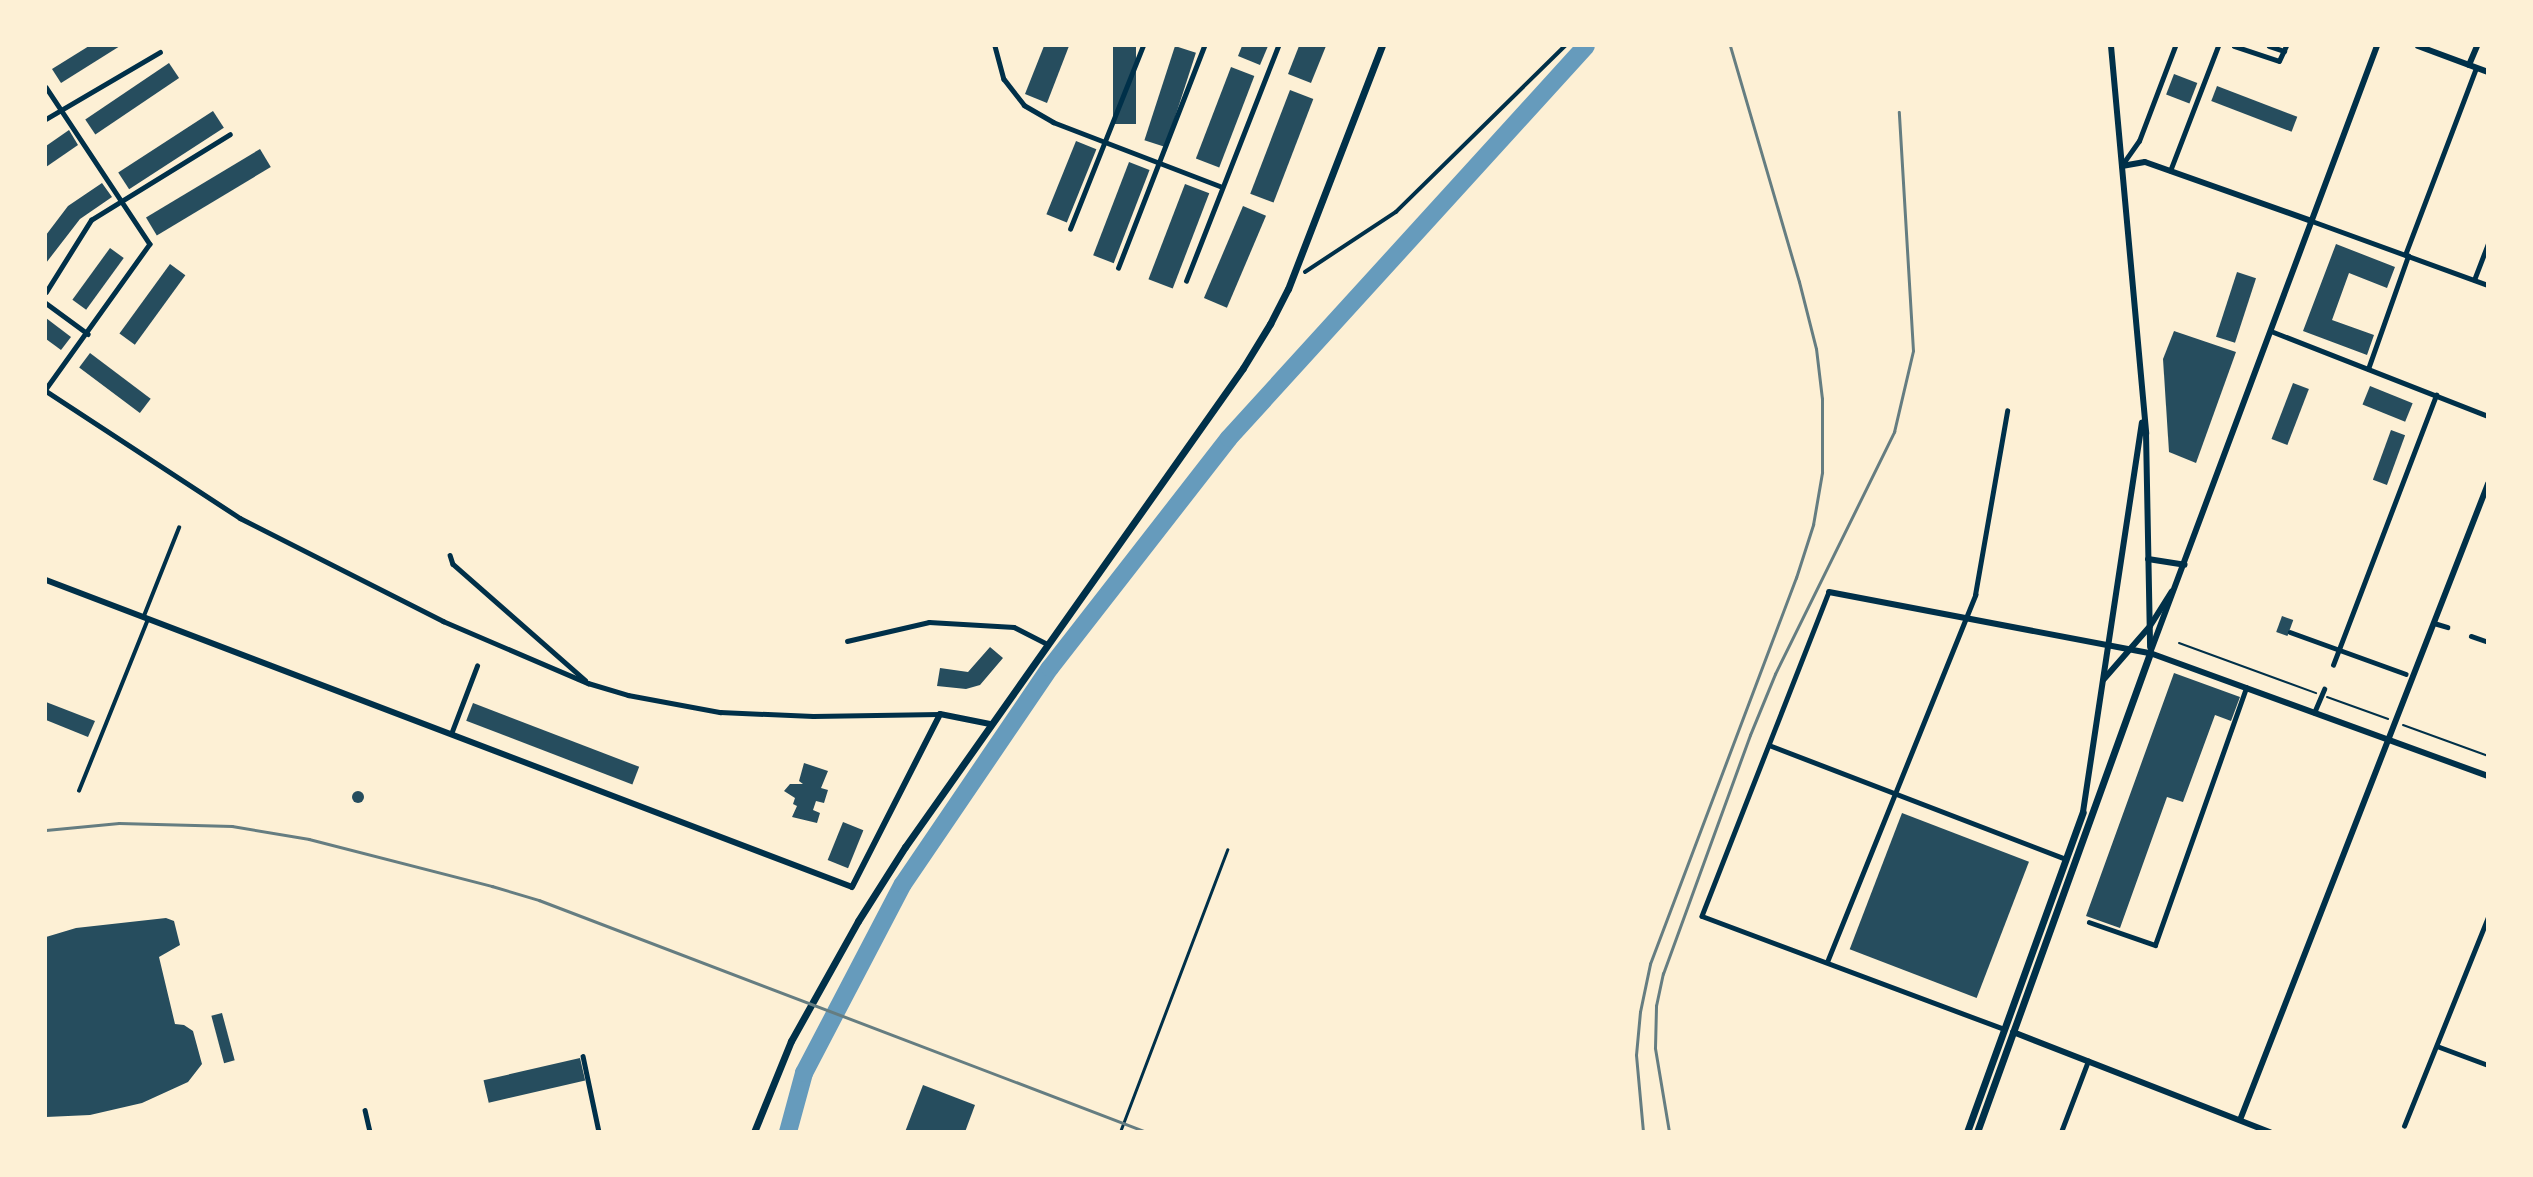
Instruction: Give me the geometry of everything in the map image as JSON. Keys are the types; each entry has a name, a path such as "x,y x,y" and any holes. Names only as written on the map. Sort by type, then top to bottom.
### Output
{"main road":[{"path":"754,1132 791,1041 858,921 990,724 1243,368 1270,324 1289,289 1382,46"},
{"path":"1967,1132 2009,1030 2150,653"},
{"path":"1977,1132 2083,812"}],"street":[{"path":"995,46 1004,79 1024,105 1053,122 1222,187"},
{"path":"1070,229 1143,46"},
{"path":"1118,268 1204,46"},
{"path":"1186,281 1278,46"},
{"path":"1305,272 1396,212 1565,46"},
{"path":"2110,46 2144,409 2150,653"},
{"path":"2122,166 2139,141 2175,46"},
{"path":"2170,171 2218,46"},
{"path":"2234,46 2279,61 2285,48 2269,46"},
{"path":"2150,653 2377,46"},
{"path":"2418,46 2487,72"},
{"path":"2368,369 2473,66 2477,46"},
{"path":"46,120 160,52"},
{"path":"46,87 150,244 46,390 240,518 443,621 588,683 628,695 720,712 813,716 940,714 990,724"},
{"path":"46,292 91,220 230,134"},
{"path":"2122,166 2145,162 2487,285"},
{"path":"2474,280 2487,243"},
{"path":"46,303 88,334"},
{"path":"2271,331 2487,415"},
{"path":"2333,665 2436,395"},
{"path":"2083,812 2144,409"},
{"path":"1827,962 1968,618 1975,595 2007,411"},
{"path":"2240,1120 2487,484"},
{"path":"79,791 178,528"},
{"path":"450,555 453,564 588,683"},
{"path":"2148,559 2185,565"},
{"path":"2103,681 2150,626 2180,577"},
{"path":"46,580 852,887 940,714"},
{"path":"2270,1132 2009,1030 1702,916 1829,592 2150,653 2487,775"},
{"path":"847,640 929,622 1014,627 1047,644"},
{"path":"2433,622 2447,627"},
{"path":"2290,632 2406,674"},
{"path":"2471,636 2487,642"},
{"path":"451,735 477,666"},
{"path":"2089,922 2155,945 2246,688"},
{"path":"2314,713 2324,689"},
{"path":"1769,746 2067,859"},
{"path":"2404,1126 2487,916"},
{"path":"2437,1046 2487,1065"},
{"path":"583,1056 599,1132"},
{"path":"2060,1132 2088,1061"},
{"path":"365,1110 370,1132"}],"lane":[{"path":"1120,1132 1227,850"}],"path":[{"path":"2179,643 2487,756"}],"building":[{"path":"89,46 120,46 61,83 52,69"},
{"path":"1044,46 1069,46 1047,103 1025,94"},
{"path":"1113,46 1136,46 1136,124 1113,124"},
{"path":"1175,46 1196,53 1165,147 1144,140"},
{"path":"1242,46 1268,46 1260,65 1238,56"},
{"path":"1299,46 1326,46 1311,83 1288,74"},
{"path":"169,63 179,78 95,134 85,119"},
{"path":"1231,67 1254,76 1219,167 1196,158"},
{"path":"2174,74 2197,83 2189,103 2166,95"},
{"path":"2217,86 2297,117 2292,132 2211,101"},
{"path":"1290,90 1313,99 1274,203 1250,194"},
{"path":"213,111 224,128 129,189 118,173"},
{"path":"69,130 78,145 46,167 46,146"},
{"path":"1076,141 1096,149 1067,222 1046,214"},
{"path":"260,149 271,167 157,236 146,218"},
{"path":"1129,162 1150,170 1114,263 1093,255"},
{"path":"102,183 112,197 80,219 46,263 46,235 68,206"},
{"path":"1185,184 1209,193 1173,289 1148,279"},
{"path":"1243,206 1266,216 1227,308 1204,298"},
{"path":"2336,244 2395,267 2387,288 2349,273 2332,320 2374,335 2367,355 2303,331"},
{"path":"110,248 124,258 86,310 72,300"},
{"path":"170,264 185,275 135,345 119,334"},
{"path":"2237,272 2256,278 2235,343 2216,337"},
{"path":"46,318 71,337 61,350 46,339"},
{"path":"2174,331 2236,352 2196,463 2169,452 2163,359"},
{"path":"90,353 151,399 140,413 79,367"},
{"path":"2293,383 2309,389 2287,445 2271,439"},
{"path":"2370,386 2413,403 2405,422 2363,405"},
{"path":"2391,430 2405,435 2387,485 2373,480"},
{"path":"2282,616 2293,620 2287,636 2276,632"},
{"path":"990,647 1003,658 980,685 966,689 937,686 940,668 968,672"},
{"path":"2174,673 2240,697 2231,721 2215,715 2183,802 2167,797 2120,928 2086,916"},
{"path":"46,702 95,721 88,737 46,720"},
{"path":"473,703 639,767 632,785 466,721"},
{"path":"804,763 828,771 821,788 828,790 824,803 816,801 813,810 820,813 817,823 792,817 797,806 793,804 795,798 784,791 790,784 803,784 799,781"},
{"path":"353,792 363,792 363,802 353,802"},
{"path":"1902,813 2029,862 1977,998 1850,949"},
{"path":"843,822 863,830 848,868 828,860"},
{"path":"166,918 174,921 180,945 159,957 175,1024 184,1025 193,1031 202,1064 188,1082 142,1103 90,1115 46,1117 46,937 76,928"},
{"path":"222,1013 235,1060 224,1063 211,1016"},
{"path":"580,1058 585,1080 489,1103 484,1080"},
{"path":"923,1085 975,1105 965,1132 905,1132"}],"waterway":[{"path":"788,1132 804,1073 903,884 1050,668 1229,438 1586,46"}],"railway":[{"path":"1643,1132 1636,1055 1640,1012 1650,964 1796,578 1813,525 1822,473 1822,399 1816,349 1730,46"},
{"path":"1669,1132 1655,1048 1656,1006 1663,974 1775,674 1894,432 1913,351 1899,112"},
{"path":"46,830 119,823 232,826 309,839 492,886 539,900 1147,1132"}]}
